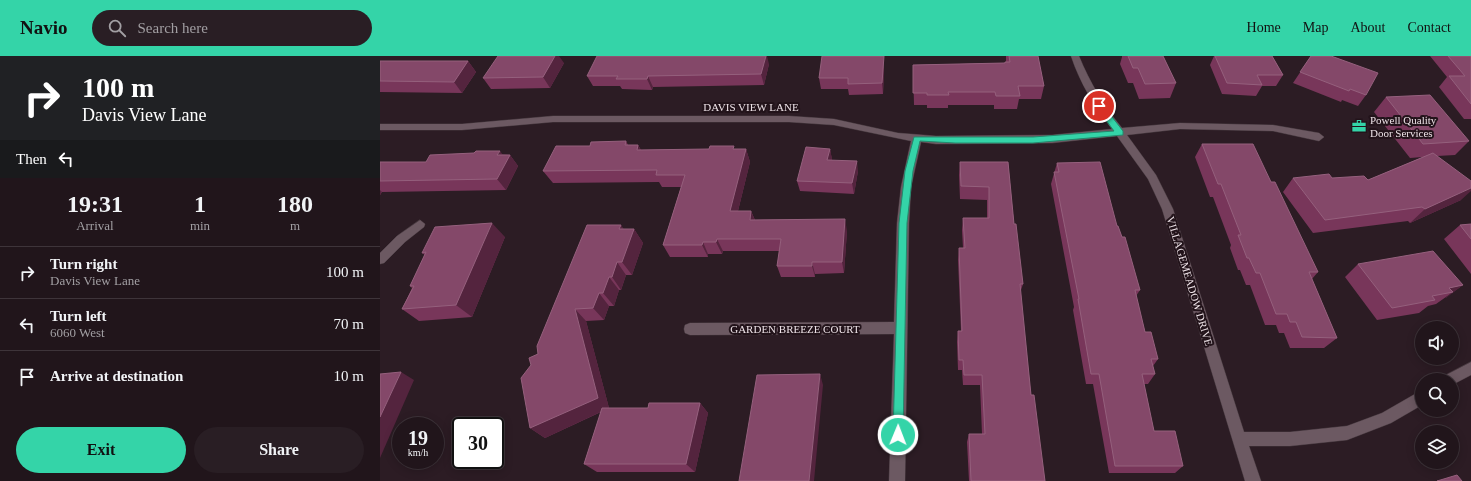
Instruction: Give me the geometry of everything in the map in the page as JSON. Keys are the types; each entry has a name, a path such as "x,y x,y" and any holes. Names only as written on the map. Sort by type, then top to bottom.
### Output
{"street":[{"name":"VILLAGEMEADOW DRIVE","path":"1075,56 1081,73 1093,96 1144,164 1169,213 1253,481"},
{"name":"DAVIS VIEW LANE","path":"380,128 456,127 553,119 789,119 834,122 917,138 955,141 1033,140 1120,133 1168,126 1255,126 1319,137"},
{"path":"897,481 904,204 909,171 917,138"},
{"name":"GARDEN BREEZE COURT","path":"690,329 900,328"},
{"path":"1459,375 1471,368"},
{"path":"1239,439 1290,439 1347,433 1386,418 1415,401"}],"lane":[{"path":"380,260 402,238 420,224"}],"building":[{"path":"498,56 555,56 543,77 483,78"},
{"path":"597,56 766,56 761,74 648,76 647,79 616,79 618,76 587,76"},
{"path":"822,56 884,56 882,83 848,84 848,78 819,78"},
{"path":"1009,56 1038,56 1044,86 1018,86 1020,96 996,96 995,92 948,92 949,95 927,95 927,93 913,93 913,65 1005,63 1010,62"},
{"path":"1128,56 1163,56 1176,83 1145,84 1138,68 1133,68"},
{"path":"1215,56 1272,56 1283,75 1257,75 1262,85 1227,83"},
{"path":"1311,56 1331,56 1378,73 1366,95 1350,89 1349,91 1300,72"},
{"path":"1448,56 1471,56 1471,104 1449,76 1465,76"},
{"path":"380,61 468,61 454,82 380,81"},
{"path":"1430,95 1469,141 1423,144 1386,97"},
{"path":"626,141 625,145 638,145 637,150 709,149 710,146 734,146 733,149 746,149 730,211 751,211 750,220 845,219 842,262 812,262 812,266 777,266 781,239 717,239 716,242 703,242 702,245 663,245 685,175 656,175 657,170 543,171 556,146 590,146 591,142"},
{"path":"1202,144 1253,144 1271,182 1275,182 1318,272 1309,272 1337,338 1302,337 1296,322 1290,322 1287,314 1276,314 1260,273 1256,273 1249,258 1247,258 1238,235 1241,235 1221,184 1218,184"},
{"path":"806,147 830,149 827,160 857,161 852,183 797,181"},
{"path":"476,151 500,151 497,155 510,155 497,179 380,181 380,162 426,162 430,155 474,153"},
{"path":"1433,153 1471,181 1471,188 1425,209 1422,207 1325,220 1293,178 1329,174 1332,178 1364,176 1368,180"},
{"path":"960,162 1008,162 1014,224 1016,224 1023,284 1020,284 1031,395 1034,395 1045,481 971,481 969,434 985,434 982,375 964,375 963,360 959,360 958,331 962,331 959,248 965,248 963,218 989,218 989,187 961,186"},
{"path":"1100,162 1117,226 1122,237 1125,237 1140,290 1135,290 1145,332 1151,332 1158,359 1151,359 1155,374 1142,374 1154,431 1175,431 1183,466 1115,466 1099,374 1091,374 1079,299 1054,172 1059,172 1057,163"},
{"path":"492,223 456,305 402,309 414,286 410,286 426,252 422,253 435,227"},
{"path":"1471,224 1471,239 1460,225"},
{"path":"587,225 621,225 619,229 634,229 622,262 617,262 612,277 609,277 603,293 599,293 593,308 575,309 598,398 530,428 521,378 531,365 529,358 538,354 537,346"},
{"path":"1433,251 1463,285 1449,288 1453,292 1432,296 1435,300 1392,308 1358,264"},
{"path":"401,372 380,417 380,374"},
{"path":"820,374 809,481 739,481 757,375"},
{"path":"649,403 700,403 686,464 584,464 602,408 648,408"},
{"path":"1457,475 1462,481 1437,481"}],"place":[{"name":"Powell Quality Door Services","path":"1359,126"}],"route":[{"path":"898,435 904,204 909,171 917,138 955,141 1033,140 1120,133 1099,106"}]}
